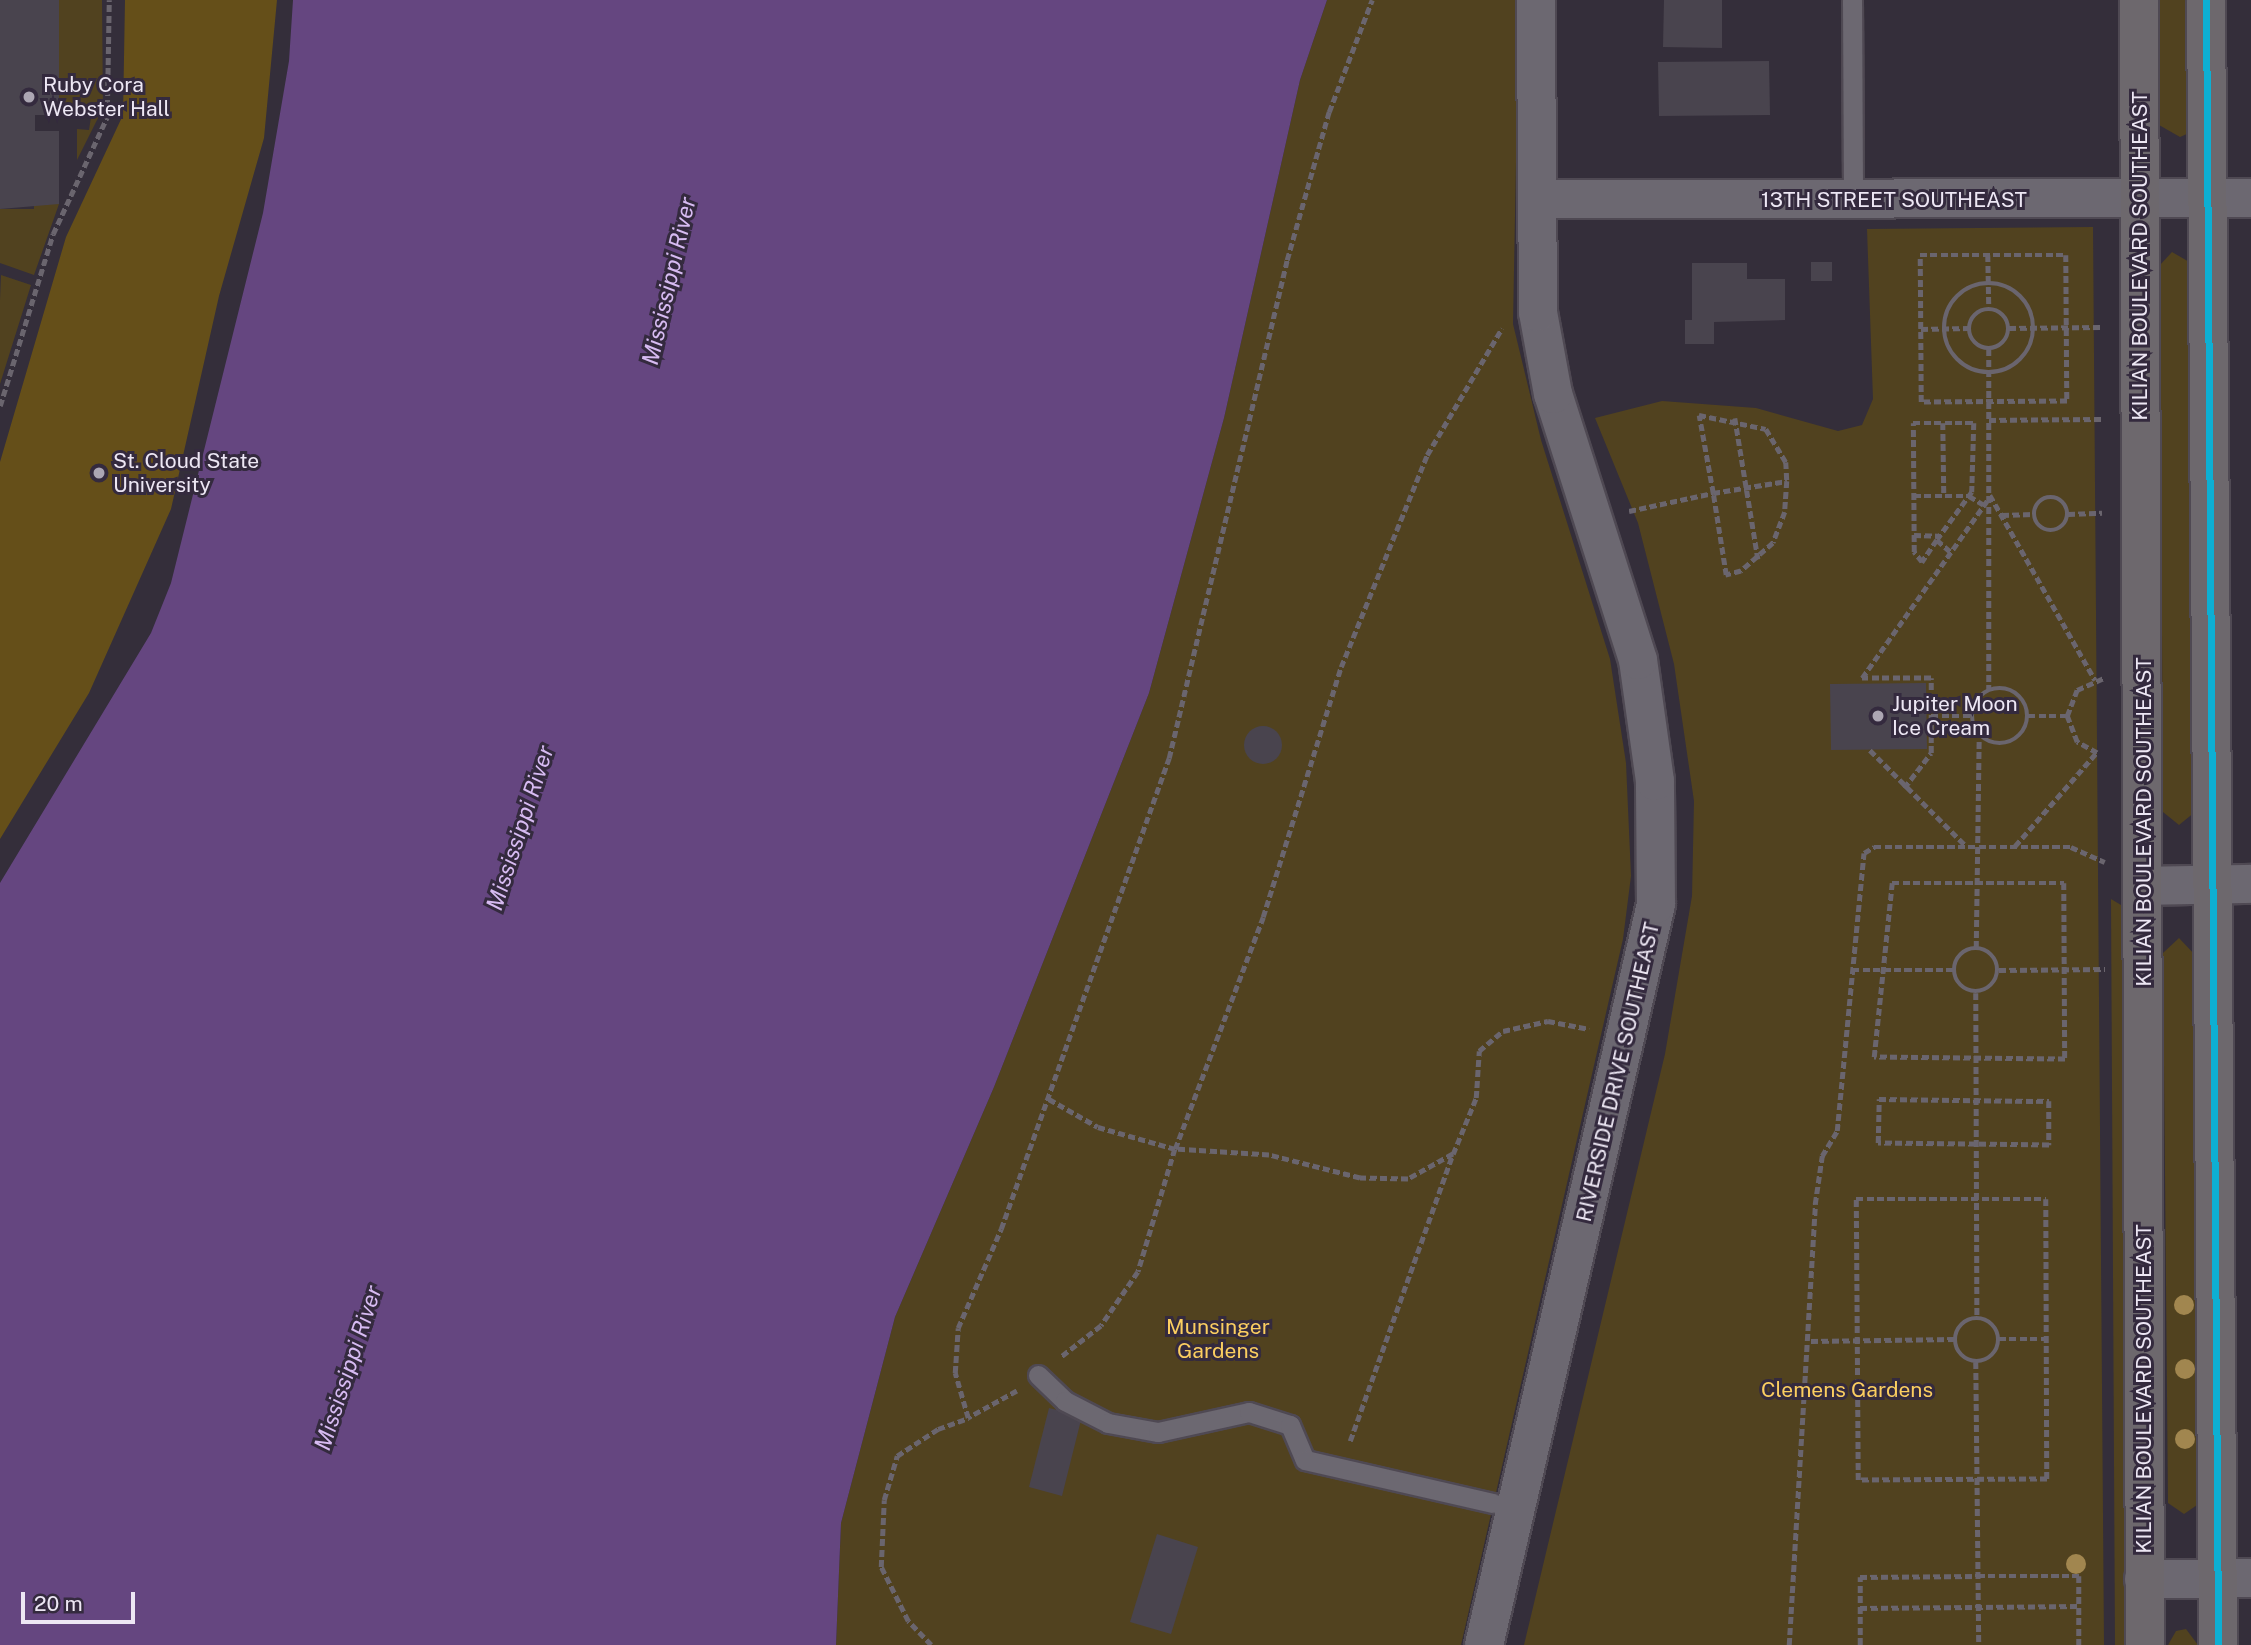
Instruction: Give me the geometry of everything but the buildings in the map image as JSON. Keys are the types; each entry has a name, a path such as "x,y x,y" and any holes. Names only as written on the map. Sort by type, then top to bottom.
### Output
{"street":[{"name":"RIVERSIDE DRIVE SOUTHEAST","path":"1484,1645 1656,904 1655,781 1638,660 1553,394 1535,277 1538,199 1536,0"},
{"name":"KILIAN BOULEVARD SOUTHEAST","path":"2139,0 2145,886 2145,1645"},
{"path":"2206,0 2208,199 2233,885 2234,1578 2218,1645"},
{"name":"13TH STREET SOUTHEAST","path":"1538,199 2251,198"},
{"path":"2145,886 2233,885"},
{"path":"2144,1579 2234,1578"}],"lane":[{"path":"1852,0 1853,200"},
{"path":"1038,1374 1065,1401 1108,1423 1158,1432 1250,1412 1290,1425 1305,1460 1493,1503"}],"path":[{"path":"0,406 53,234 107,117 109,0"},
{"path":"968,1418 955,1373 958,1328 1049,1100 1169,758 1287,260 1329,112 1372,0"},
{"path":"1988,254 1989,309"},
{"path":"2066,254 2067,328 2067,401 1921,402 1920,255 2066,254"},
{"path":"931,1645 908,1621 881,1567 884,1500 897,1457 938,1429 992,1409 1101,1326 1138,1272 1175,1149 1263,917 1341,667 1427,455 1535,277"},
{"path":"1988,283 2022,296 2034,328 2019,362 1989,373 1953,358 1944,328 1956,296 1988,283"},
{"path":"1969,328 1977,312 1989,309 2001,312 2009,328"},
{"path":"2009,328 2102,327"},
{"path":"1921,329 1969,328"},
{"path":"1969,328 1977,345 1989,349 2001,345 2009,328"},
{"path":"1972,716 1989,690 1989,349"},
{"path":"1699,415 1735,418 1766,429 1786,462 1787,481 1781,529 1758,559 1726,575 1699,415"},
{"path":"1735,418 1758,559"},
{"path":"1989,420 2102,419"},
{"path":"1944,423 1944,496"},
{"path":"1944,423 1974,423 1969,496 1922,562 1914,535 1913,424 1944,423"},
{"path":"1591,519 1713,493 1787,481"},
{"path":"1904,788 1931,752 1931,678 1862,678 1989,495"},
{"path":"1989,495 2095,680"},
{"path":"1914,496 1969,496 1984,505"},
{"path":"2002,515 2035,514 2048,498 2064,503 2068,514 2065,524 2052,531 2038,524 2035,514"},
{"path":"2068,514 2103,513"},
{"path":"1914,535 1939,538 1951,552"},
{"path":"2104,678 2077,690 2067,716 2077,742 2096,752 2105,753"},
{"path":"1989,690 2017,693 2028,716"},
{"path":"1931,716 1972,716"},
{"path":"1972,716 1979,735 1975,847 1976,948"},
{"path":"2028,716 2067,716"},
{"path":"1979,735 1994,744 2013,741 2028,716"},
{"path":"1870,750 1904,788 1966,847"},
{"path":"2014,847 2096,752"},
{"path":"1789,1645 1811,1342 1815,1204 1822,1156 1837,1131 1864,853 1874,847 2071,847 2105,862"},
{"path":"1892,883 1975,883 2064,883 2065,1059 1874,1057 1892,883"},
{"path":"1954,971 1963,952 1976,948 1989,952 1999,971"},
{"path":"1999,971 2105,969"},
{"path":"1852,970 1954,971"},
{"path":"1954,971 1963,988 1976,993 1989,989 1999,971"},
{"path":"1976,993 1977,1317"},
{"path":"1342,1469 1452,1154 1476,1098 1479,1051 1503,1031 1548,1021 1586,1027 1625,1046"},
{"path":"1049,1100 1098,1127 1175,1149 1269,1155 1360,1178 1408,1180 1452,1154"},
{"path":"1879,1100 1976,1101 2049,1101 2049,1144 1878,1143 1879,1100"},
{"path":"1856,1199 1976,1199 2046,1199 2048,1479 1858,1480 1856,1199"},
{"path":"1977,1317 1995,1326 1999,1339 1995,1353 1976,1362 1959,1352 1955,1339 1964,1321 1977,1317"},
{"path":"1811,1342 1955,1339"},
{"path":"1999,1339 2047,1339"},
{"path":"1976,1362 1979,1645"},
{"path":"1860,1645 1860,1577 2079,1576 2079,1645"},
{"path":"1860,1608 2079,1606"}],"green space":[{"path":"55,0 102,0 103,108 77,160 77,129 89,130 92,111 59,110"},
{"name":"Munsinger Gardens","path":"1327,0 1519,0 1513,324 1541,440 1610,659 1626,763 1631,876 1623,939 1461,1645 836,1645 841,1523 895,1317 994,1087 1149,693 1224,418 1300,80"},
{"path":"2158,0 2191,0 2189,133 2180,137 2159,125"},
{"path":"34,204 59,204 34,275 0,263 0,209 34,209"},
{"name":"Clemens Gardens","path":"2093,227 2104,1645 1524,1645 1665,1054 1692,896 1694,801 1674,664 1638,523 1595,418 1662,401 1756,408 1838,431 1862,425 1873,399 1867,229"},
{"path":"2172,252 2191,263 2195,812 2179,825 2163,812 2160,265"},
{"path":"1,275 31,285 0,384 0,300"},
{"path":"2111,899 2126,908 2131,1645 2115,1645"},
{"path":"2179,938 2196,956 2200,1503 2184,1514 2168,1503 2163,953"},
{"path":"2186,1629 2198,1645 2168,1645 2176,1631"}],"shaded area":[{"name":"St. Cloud State University","path":"125,0 277,0 264,138 219,296 171,509 89,693 0,839 0,462 66,237 123,115"}],"water":[{"name":"Mississippi River","path":"293,0 1327,0 1300,80 1224,418 1149,693 994,1087 895,1317 841,1523 836,1645 0,1645 0,883 151,633 171,583 263,213 289,61"}],"transit line":[{"path":"2206,0 2218,1645"}],"place":[{"name":"Ruby Cora Webster Hall","path":"29,97"},
{"name":"St. Cloud State University","path":"99,473"},
{"name":"Jupiter Moon Ice Cream","path":"1878,716"}]}
